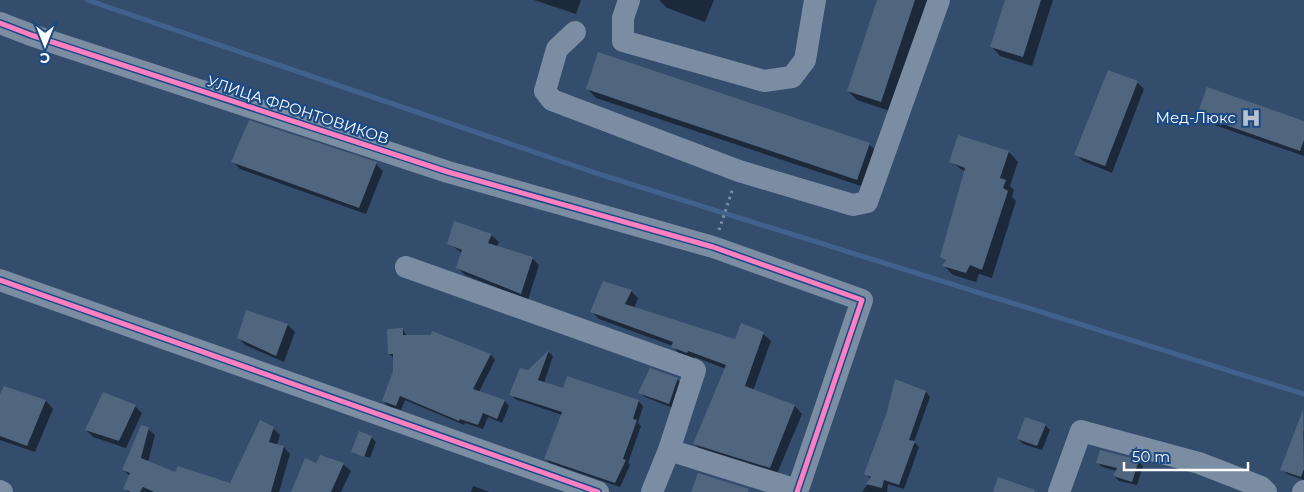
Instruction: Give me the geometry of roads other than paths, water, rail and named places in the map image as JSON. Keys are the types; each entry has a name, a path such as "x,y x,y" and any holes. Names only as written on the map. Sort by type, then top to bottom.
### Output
{"street":[{"path":"629,0 623,18 623,41 764,81 792,77 805,60 814,0"},
{"path":"575,32 557,50 545,91 552,100 739,171 853,206 867,202 939,0"},
{"name":"УЛИЦА ФРОНТОВИКОВ","path":"0,23 31,35 448,172 713,247 862,300 797,491"},
{"path":"406,267 695,370 669,450 652,492"},
{"path":"0,280 598,492"},
{"path":"1059,492 1081,431 1199,463 1261,487 1266,492"},
{"path":"669,450 797,491"}],"waterway":[{"path":"87,0 602,175 1304,394"}],"place":[{"name":"Мед-Люкс","path":"1251,118"}]}
